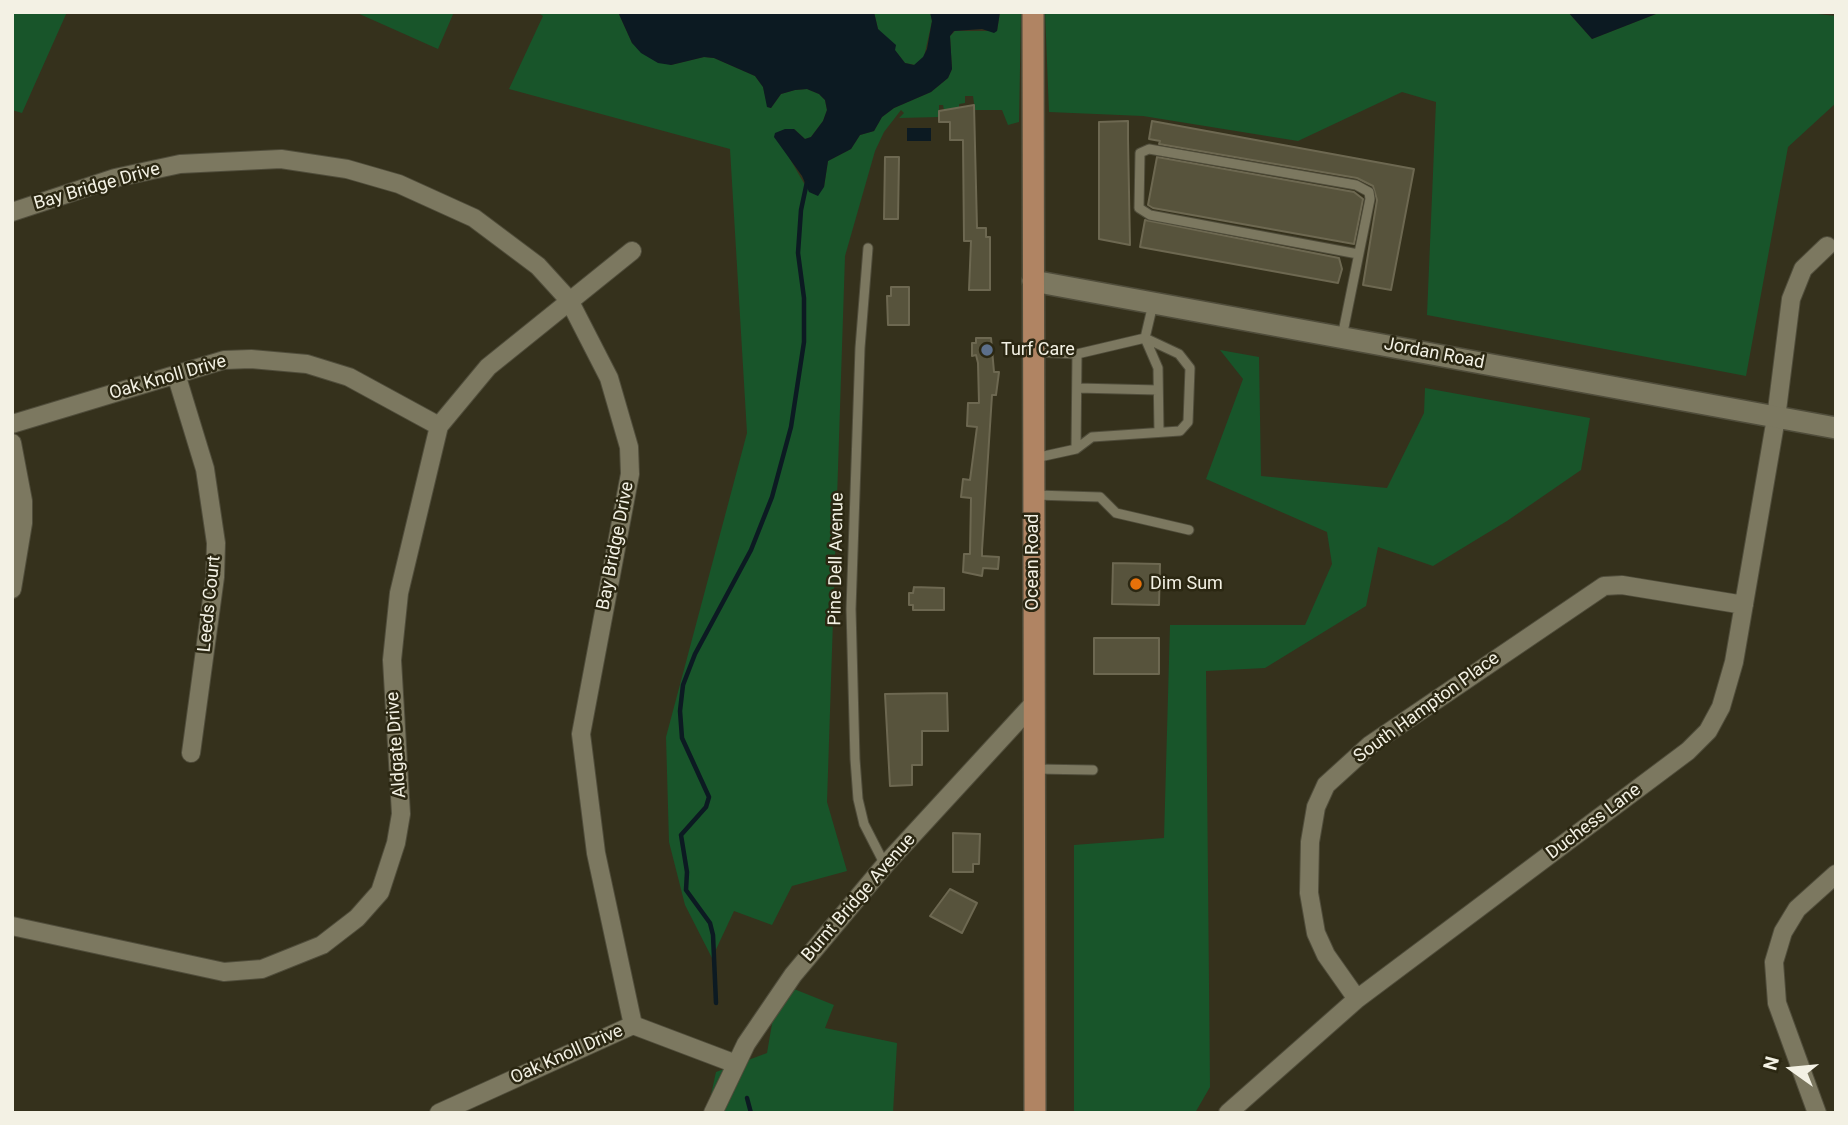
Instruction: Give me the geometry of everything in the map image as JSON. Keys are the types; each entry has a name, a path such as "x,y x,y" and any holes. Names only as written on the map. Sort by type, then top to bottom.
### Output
{"main road":[{"name":"Ocean Road","path":"1033,12 1035,1113"}],"street":[{"name":"Bay Bridge Drive","path":"12,212 115,178 180,164 281,159 321,165 399,184 474,218 516,247 569,300 609,378 629,447 631,474 581,734 596,853 633,1025"},
{"name":"Duchess Lane","path":"1228,1113 1357,999 1688,751 1708,732 1721,707 1731,673 1776,418 1791,299 1802,269 1827,246"},
{"name":"Aldgate Drive","path":"12,926 225,972 262,969 322,945 357,918 380,892 396,843 401,814 392,660 399,593 439,426 488,367 632,251"},
{"name":"Jordan Road","path":"1033,281 1836,428"},
{"name":"Oak Knoll Drive","path":"12,424 223,360 251,359 307,364 349,377 439,426"},
{"name":"Leeds Court","path":"176,374 205,469 216,543 215,577 191,753"},
{"path":"12,443 19,467 23,523 12,589"},
{"name":"South Hampton Place","path":"1357,999 1326,955 1316,933 1309,893 1310,842 1316,807 1326,785 1370,745 1604,586 1622,585 1744,605"},
{"name":"Burnt Bridge Avenue","path":"713,1113 736,1064 793,975 886,865 1034,703"},
{"path":"1817,1113 1777,1003 1774,962 1783,932 1797,909 1836,874"},
{"name":"Oak Knoll Drive","path":"439,1113 476,1105 633,1025 736,1064"}],"lane":[{"path":"1342,337 1370,198 1363,188 1149,149 1139,153 1139,208 1150,215 1358,254"},
{"name":"Pine Dell Avenue","path":"868,248 860,348 851,609 855,759 858,799 864,824 886,865"},
{"path":"1153,302 1145,338 1158,368 1158,432"},
{"path":"1033,352 1077,354 1145,338 1179,354 1190,368 1188,422 1180,431 1092,437 1076,449 1033,458"},
{"path":"1076,449 1077,354"},
{"path":"1077,388 1158,390"},
{"path":"1033,495 1100,497 1116,513 1131,519 1189,530"},
{"path":"1034,769 1093,770"}],"green space":[{"path":"12,12 67,12 22,113 12,110"},
{"path":"355,12 454,12 438,49"},
{"path":"537,12 618,12 632,43 671,65 704,57 714,58 755,76 763,87 768,107 771,108 781,94 807,89 819,94 825,100 827,110 823,121 811,137 805,139 794,129 779,140 805,185 824,187 828,161 851,149 860,135 874,131 882,117 894,108 931,92 948,78 952,69 950,36 955,31 997,31 1000,12 1021,12 1019,122 1008,125 1002,110 975,110 973,96 965,96 965,103 959,104 959,113 944,110 943,105 939,105 939,117 899,118 904,113 901,110 884,132 875,151 845,256 827,802 847,871 792,886 772,925 734,911 712,958 685,905 669,842 666,737 747,433 730,149 509,89 543,16"},
{"path":"874,12 930,12 932,21 924,57 915,65 905,63 878,29"},
{"path":"1045,12 1568,12 1592,39 1661,12 1799,12 1836,16 1836,103 1788,147 1746,376 1427,315 1436,102 1402,92 1298,141 1143,116 1049,112"},
{"path":"1220,350 1259,357 1261,476 1387,488 1424,413 1425,388 1590,418 1581,470 1507,521 1433,566 1378,547 1366,606 1265,668 1206,671 1210,1087 1195,1113 1074,1113 1074,845 1164,838 1170,625 1305,625 1332,564 1327,532 1206,479 1243,379"},
{"path":"779,983 834,1005 825,1028 897,1043 893,1113 707,1113 716,1072 767,1053"}],"water":[{"path":"618,12 874,12 878,29 896,45 895,50 905,63 914,65 927,49 932,21 930,12 1000,12 997,31 994,33 982,29 954,31 950,36 952,69 948,78 931,92 894,108 882,117 874,131 860,135 851,149 828,161 824,187 818,196 809,192 802,176 774,137 775,133 785,129 794,129 805,139 811,137 823,121 827,110 825,100 819,94 807,89 781,94 771,108 767,107 763,87 755,76 714,58 704,57 671,65 658,63 641,53 632,43"},
{"path":"1568,12 1661,12 1592,39"},
{"path":"907,128 931,128 931,141 907,141"}],"building":[{"path":"974,105 977,228 986,228 986,237 990,237 990,290 969,290 971,241 964,241 963,140 950,140 950,122 939,122 939,111"},
{"path":"1128,121 1130,245 1099,239 1099,122"},
{"path":"1152,121 1414,169 1391,290 1363,285 1377,200 1373,186 1357,178 1159,144 1160,141 1149,139"},
{"path":"885,157 899,157 898,219 884,219"},
{"path":"1157,157 1354,192 1363,199 1354,244 1153,208 1148,205"},
{"path":"1145,220 1339,258 1342,269 1338,283 1140,247"},
{"path":"891,287 909,287 909,325 888,325 887,296 891,296"},
{"path":"976,338 991,338 994,372 999,372 996,395 992,395 982,550 982,556 999,557 998,569 983,568 982,576 963,572 964,554 970,554 971,498 961,497 963,479 970,480 977,427 967,426 968,403 979,403 978,363 976,355 972,356 972,343 976,343"},
{"name":"Dim Sum","path":"1113,563 1160,564 1159,605 1112,604"},
{"path":"914,587 944,588 944,610 913,610 913,605 909,605 909,593 913,593"},
{"path":"1094,638 1159,638 1159,674 1094,674"},
{"path":"947,693 948,731 922,731 922,765 912,765 912,785 890,786 885,694"},
{"path":"953,833 980,834 979,864 973,864 973,872 953,872"},
{"path":"950,889 977,903 962,933 930,916"}],"waterway":[{"path":"716,1003 713,935 710,923 686,890 687,872 681,835 706,807 709,797 682,738 680,711 683,685 695,654 751,550 772,497 791,427 804,342 804,298 798,253 801,210 807,182"},
{"path":"747,1098 751,1113"}],"place":[{"name":"Turf Care","path":"987,350"},
{"name":"Dim Sum","path":"1136,584"}]}
